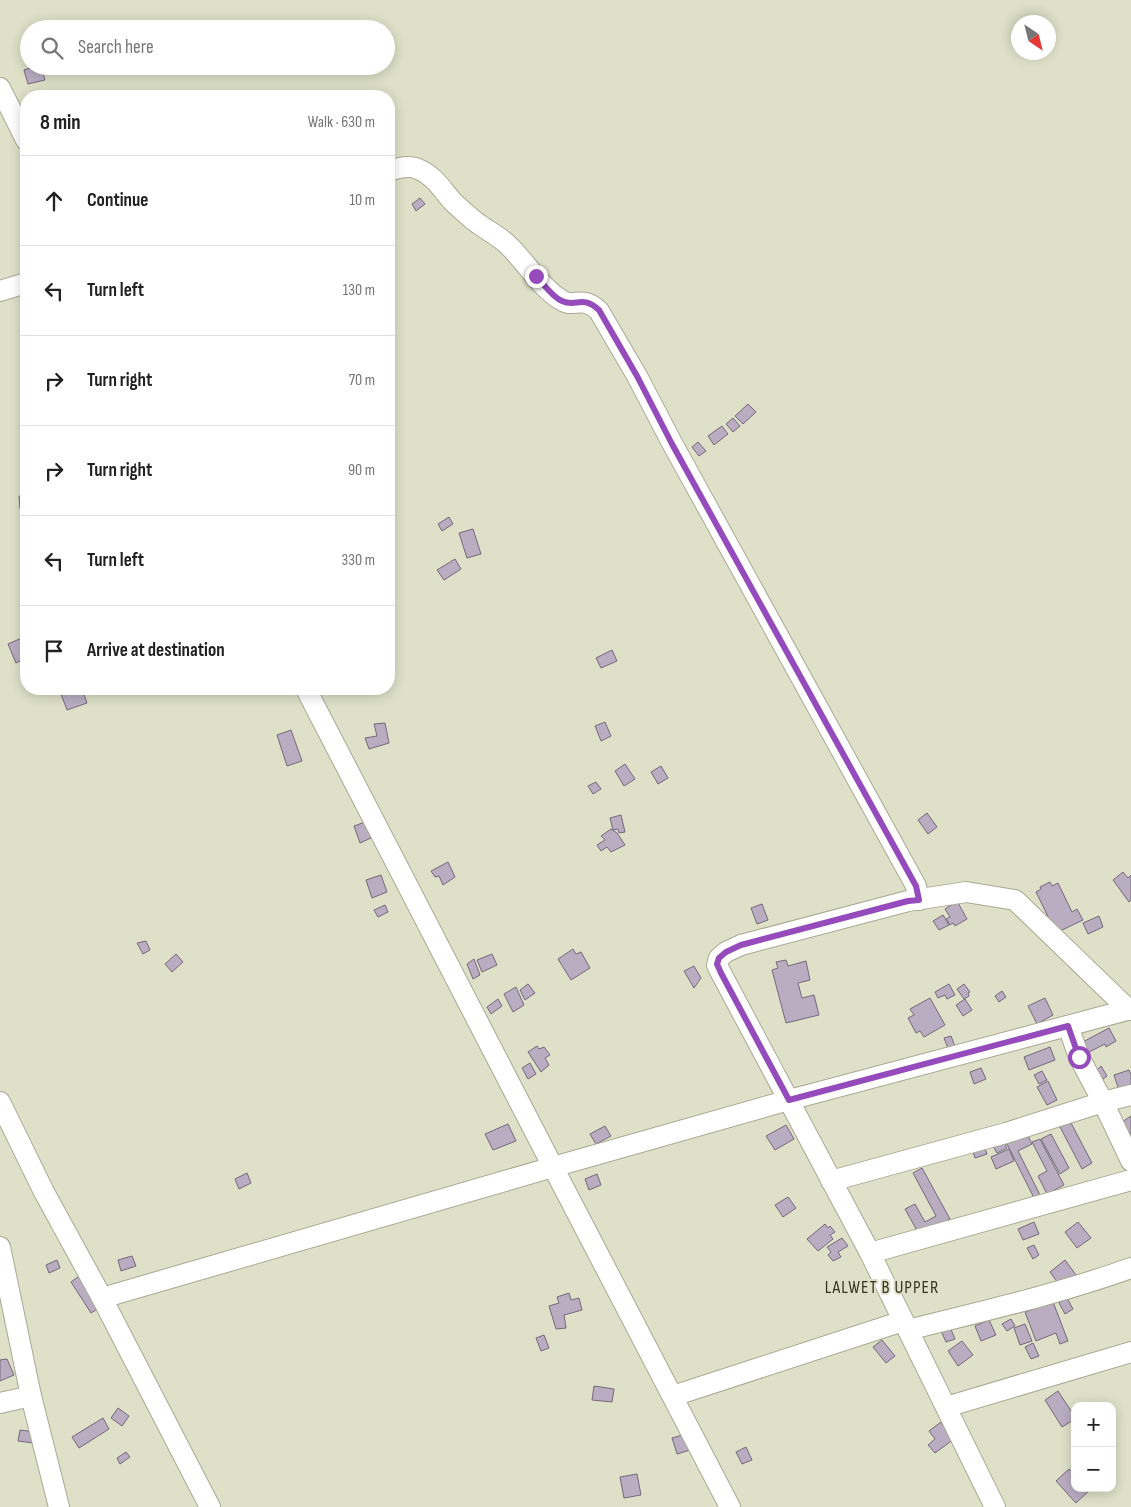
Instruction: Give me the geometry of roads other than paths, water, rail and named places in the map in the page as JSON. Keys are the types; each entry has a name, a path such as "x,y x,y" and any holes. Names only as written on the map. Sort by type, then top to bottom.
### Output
{"street":[{"path":"0,88 20,128"},
{"path":"395,169 418,168 434,180 454,203 478,224 510,246 536,276 562,301 569,303 584,302 592,304 599,310 916,886 919,900"},
{"path":"0,291 20,285"},
{"path":"309,695 552,1167 730,1507"},
{"path":"995,1507 870,1253 717,964 719,958 726,952 741,945 908,901 966,892 1015,900 1130,1009"},
{"path":"102,1298 789,1100 1130,1009"},
{"path":"1068,1026 1079,1057 1131,1162"},
{"path":"831,1180 1006,1133 1102,1102 1131,1095"},
{"path":"0,1102 44,1192 102,1298 210,1507"},
{"path":"870,1253 1131,1180"},
{"path":"0,1247 31,1396 59,1507"},
{"path":"673,1396 906,1326 1029,1299 1131,1268"},
{"path":"946,1407 1131,1352"},
{"path":"0,1402 31,1396"}],"district":[{"name":"LALWET B UPPER","path":"882,1287"}]}
